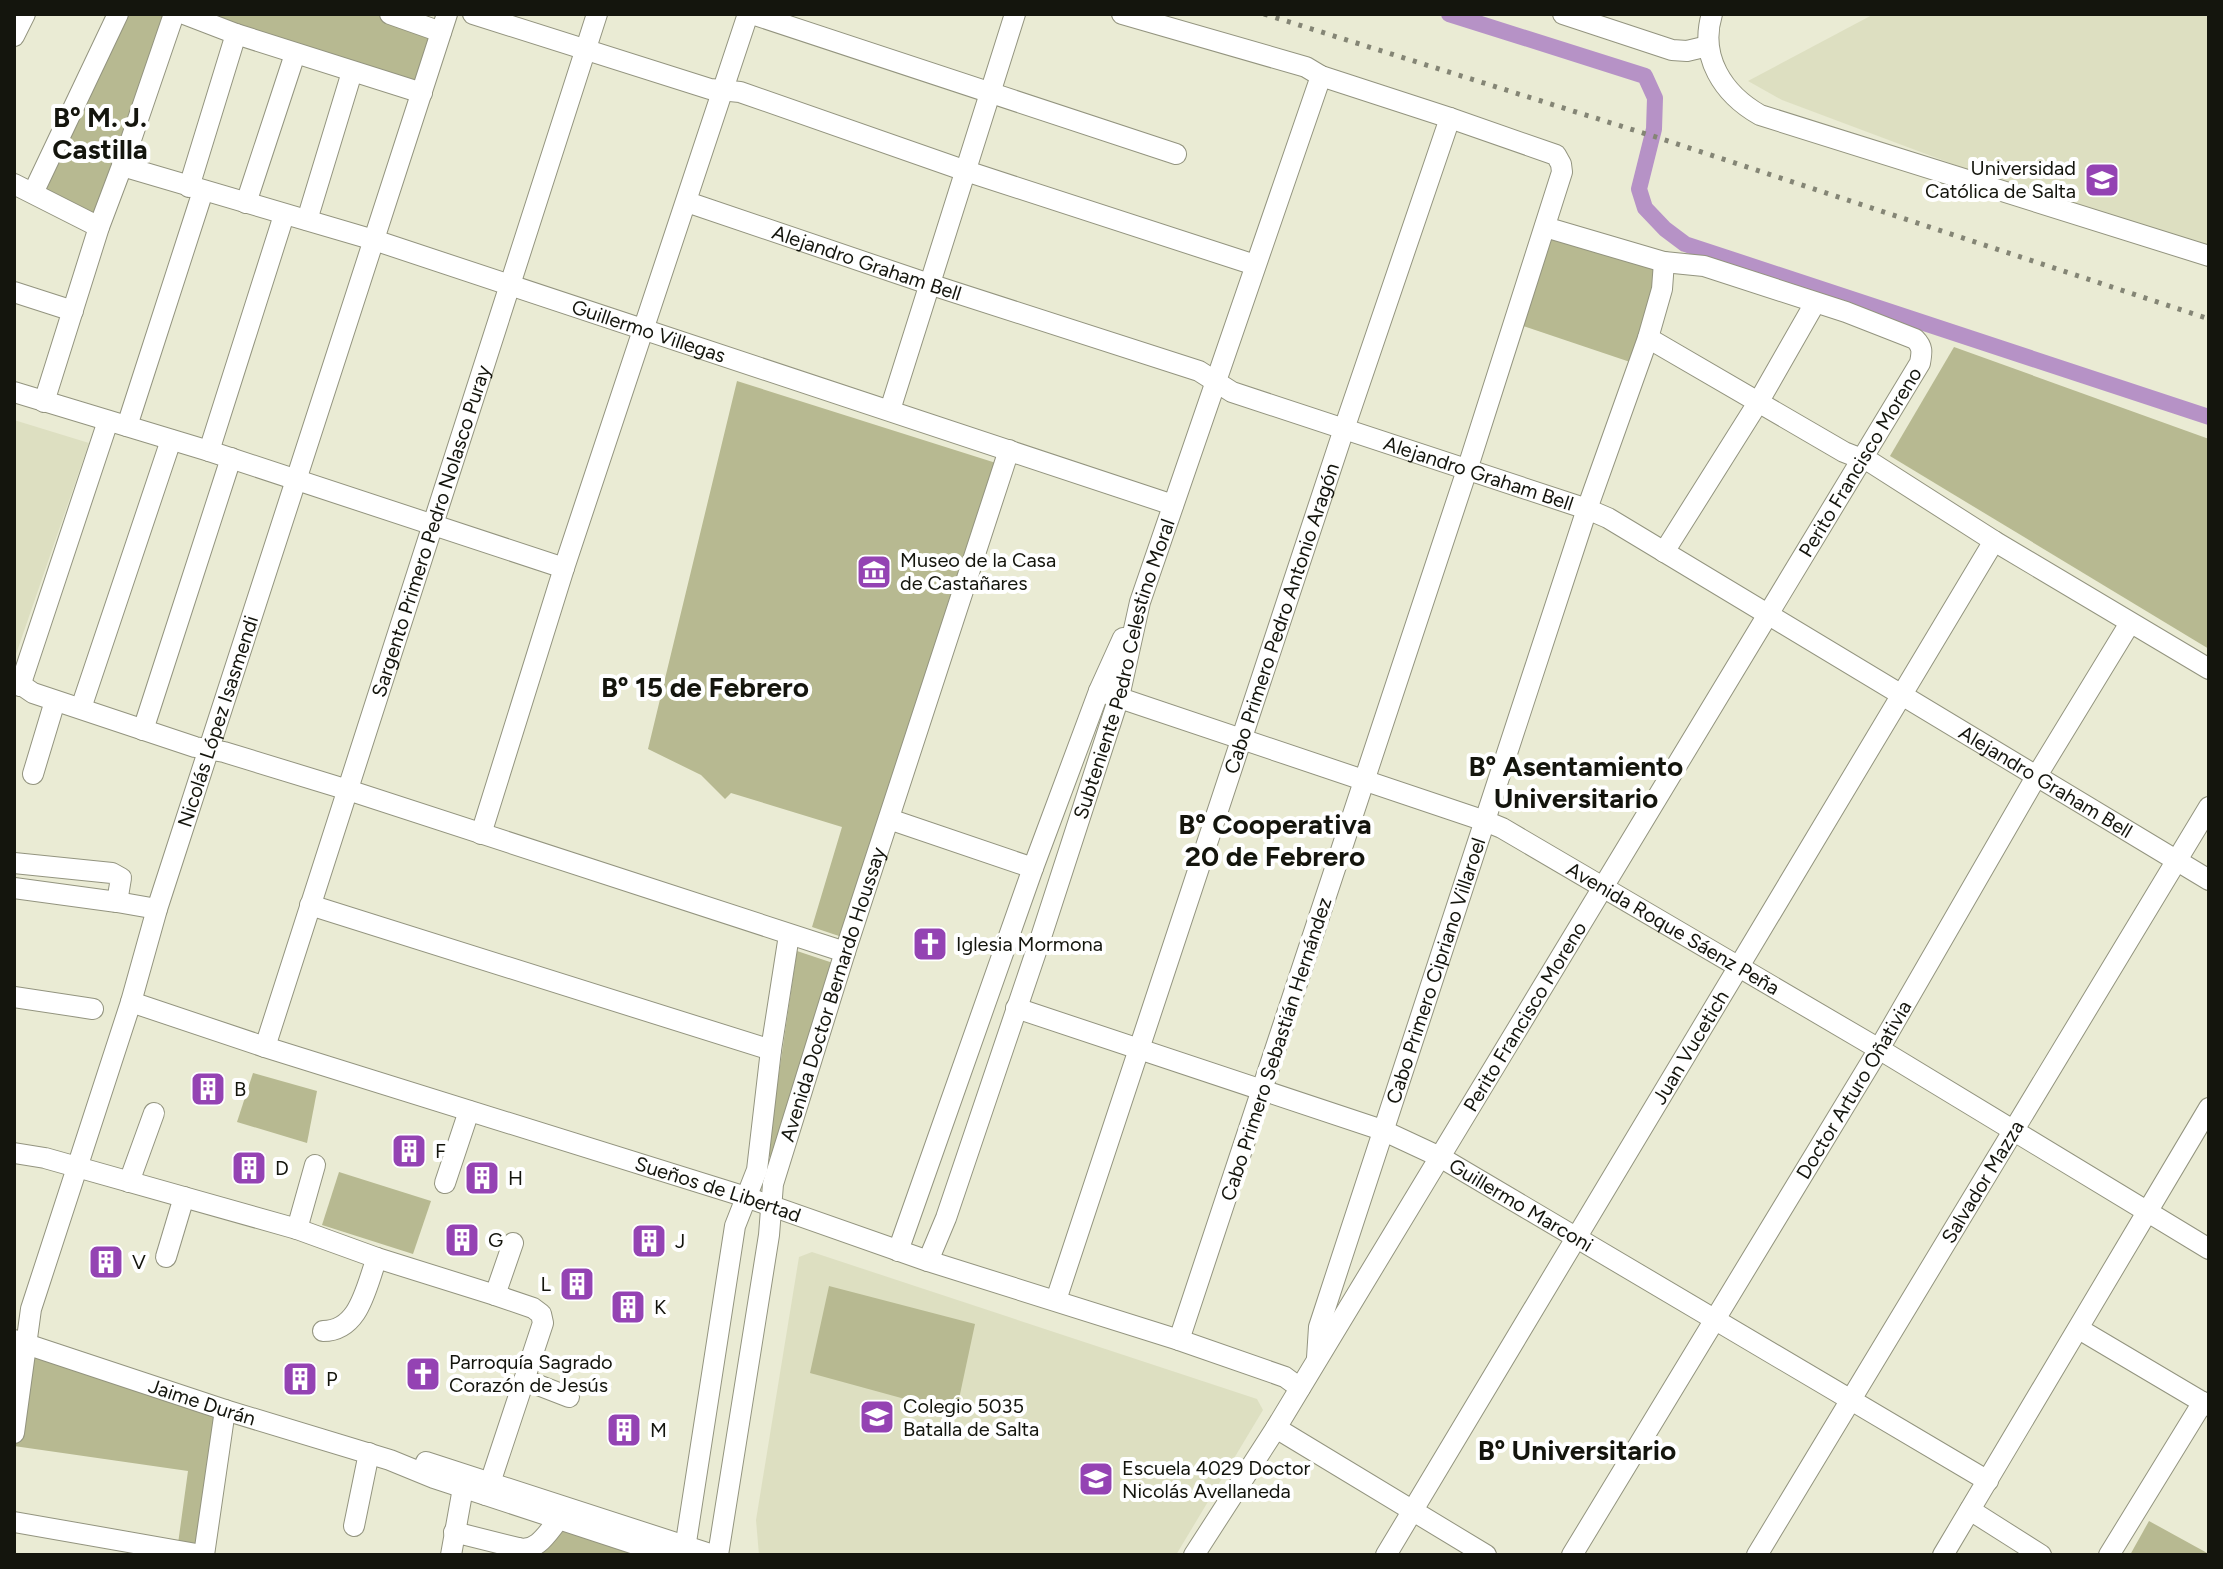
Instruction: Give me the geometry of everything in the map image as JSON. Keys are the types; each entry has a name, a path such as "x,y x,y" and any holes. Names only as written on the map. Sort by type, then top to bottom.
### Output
{"street":[{"path":"14,36 25,14"},
{"path":"33,193 118,14"},
{"path":"44,402 99,227 174,14"},
{"path":"184,14 295,54 422,93"},
{"path":"390,14 444,23"},
{"path":"473,14 710,89 740,92 966,171 1255,265"},
{"name":"Sargento Primero Pedro Nolasco Puray","path":"265,1047 597,14"},
{"path":"481,834 564,568 750,14 1176,154"},
{"path":"890,410 1015,14"},
{"path":"1122,14 1306,67 1321,76 1450,118"},
{"path":"1563,14 1672,50 1687,51 1708,46"},
{"path":"1712,14 1708,46 1717,72 1726,89 1760,115 2209,256"},
{"name":"Nicolás López Isasmendi","path":"14,1433 20,1342 444,23"},
{"path":"236,34 196,189 117,424 17,683 55,701 195,747 210,748 348,790 845,952"},
{"path":"246,203 295,54"},
{"path":"307,220 352,72"},
{"name":"Subteniente Pedro Celestino Moral","path":"928,1261 946,1218 1042,934 1109,694 1321,76"},
{"name":"Cabo Primero Sebastián Hernández","path":"1179,1340 1467,470 1562,172 1556,155 1450,118"},
{"name":"Cabo Primero Pedro Antonio Aragón","path":"1056,1300 1450,118"},
{"name":"Guillermo Villegas","path":"122,166 374,240 1173,505"},
{"path":"14,184 99,227"},
{"name":"Alejandro Graham Bell","path":"687,202 1199,371 1232,392 1608,518 2209,880"},
{"path":"209,451 284,215"},
{"path":"1545,227 1664,262 1704,266 1815,303 1759,401 1664,552"},
{"name":"Cabo Primero Cipriano Villaroel","path":"1316,1362 1319,1327 1587,509 1648,338 1662,289 1664,262"},
{"path":"14,292 73,311"},
{"name":"Perito Francisco Moreno","path":"1194,1555 1276,1428 1920,363 1920,345 1904,334 1815,303"},
{"path":"1648,338 1844,452 1872,463 1994,541 2209,669"},
{"path":"14,392 231,458 564,568"},
{"path":"81,708 171,440"},
{"name":"Avenida Doctor Bernardo Houssay","path":"715,1555 769,1235 773,1184 845,952 1009,450"},
{"path":"143,730 231,458"},
{"name":"Juan Vucetich","path":"1386,1555 1994,541"},
{"name":"Doctor Arturo Oñativia","path":"1572,1555 1879,1049 2036,777 2130,623"},
{"path":"898,1251 1033,868 1109,694"},
{"name":"Avenida Roque Sáenz Peña","path":"1109,694 1485,821 1604,887 1879,1049 2209,1249"},
{"path":"33,774 55,701"},
{"name":"Salvador Mazza","path":"1757,1555 2209,807"},
{"path":"889,819 1033,868"},
{"path":"14,863 112,873 121,878 117,902"},
{"path":"14,888 157,909"},
{"path":"1025,891 1042,934"},
{"path":"310,905 771,1050"},
{"name":"Avenida Doctor Bernardo Houssay","path":"681,1552 735,1226 757,1170 789,935"},
{"path":"14,997 93,1009"},
{"name":"Sueños de Libertad","path":"131,1002 746,1197 928,1261 1179,1340 1285,1377 1300,1388"},
{"name":"Guillermo Marconi","path":"1016,1008 1382,1130 1440,1157 1988,1481"},
{"path":"960,1078 993,1076"},
{"path":"1943,1555 2209,1108"},
{"path":"445,1183 469,1111"},
{"path":"129,1182 154,1113"},
{"path":"14,1153 45,1158 297,1229 533,1308 541,1314 543,1323 488,1488"},
{"path":"297,1229 315,1165"},
{"path":"166,1257 184,1197"},
{"path":"495,1295 513,1243"},
{"path":"323,1331 345,1326 355,1316 377,1258"},
{"path":"2079,1329 2206,1404 2109,1555"},
{"name":"Jaime Durán","path":"20,1342 225,1410 369,1453 463,1488 488,1488 681,1552"},
{"path":"525,1380 569,1397"},
{"path":"14,1522 103,1546 203,1555 225,1410"},
{"path":"1276,1428 1486,1555"},
{"path":"354,1526 369,1453"},
{"name":"Jaime Durán","path":"390,1460 422,1461 559,1519 681,1552 715,1555"},
{"path":"451,1555 463,1488"},
{"path":"1970,1510 2041,1555"},
{"path":"454,1532 517,1551 536,1545 559,1519"}],"shaded area":[{"path":"118,14 174,14 99,227 33,193"},
{"path":"185,14 384,14 441,32 422,93"},
{"name":"Universidad Católica de Salta","path":"1874,14 2209,14 2209,260 1782,100 1748,81"},
{"path":"1545,227 1664,262 1639,365 1514,323"},
{"path":"1954,347 2209,439 2209,649 1890,456"},
{"path":"737,381 996,463 876,833 839,936 812,927 842,827 731,793 725,799 701,775 648,749"},
{"path":"14,420 89,443 14,660"},
{"path":"797,951 836,964 774,1161 767,1154"},
{"path":"253,1073 317,1091 307,1143 237,1122"},
{"path":"339,1172 431,1201 413,1254 322,1225"},
{"path":"812,1252 1257,1399 1263,1410 1176,1555 759,1555 756,1520 799,1257"},
{"path":"829,1286 975,1324 956,1413 810,1373"},
{"path":"27,1345 221,1408 204,1555 177,1551 188,1471 14,1446"},
{"path":"559,1519 658,1555 517,1555"},
{"path":"2149,1521 2209,1554 2209,1555 2130,1555"}],"waterway":[{"path":"1449,14 1645,76 1655,98 1654,129 1639,189 1645,208 1685,244 2209,417"}],"railway":[{"path":"1264,14 1659,138 2209,319"}],"place":[{"name":"Universidad Católica de Salta","path":"2102,180"},
{"name":"Museo de la Casa de Castañares","path":"874,572"},
{"name":"Iglesia Mormona","path":"930,944"},
{"name":"B","path":"208,1089"},
{"name":"F","path":"409,1151"},
{"name":"D","path":"249,1168"},
{"name":"H","path":"482,1178"},
{"name":"G","path":"462,1240"},
{"name":"J","path":"649,1241"},
{"name":"V","path":"106,1262"},
{"name":"L","path":"577,1284"},
{"name":"K","path":"628,1307"},
{"name":"Parroquía Sagrado Corazón de Jesús","path":"423,1374"},
{"name":"P","path":"300,1379"},
{"name":"Colegio 5035 Batalla de Salta","path":"877,1417"},
{"name":"M","path":"624,1430"},
{"name":"Escuela 4029 Doctor Nicolás Avellaneda","path":"1096,1479"}],"district":[{"name":"Bº M. J. Castilla","path":"100,133"},
{"name":"Bº 15 de Febrero","path":"705,687"},
{"name":"Bº Asentamiento Universitario","path":"1576,782"},
{"name":"Bº Cooperativa 20 de Febrero","path":"1275,840"},
{"name":"Bº Universitario","path":"1577,1450"}]}
